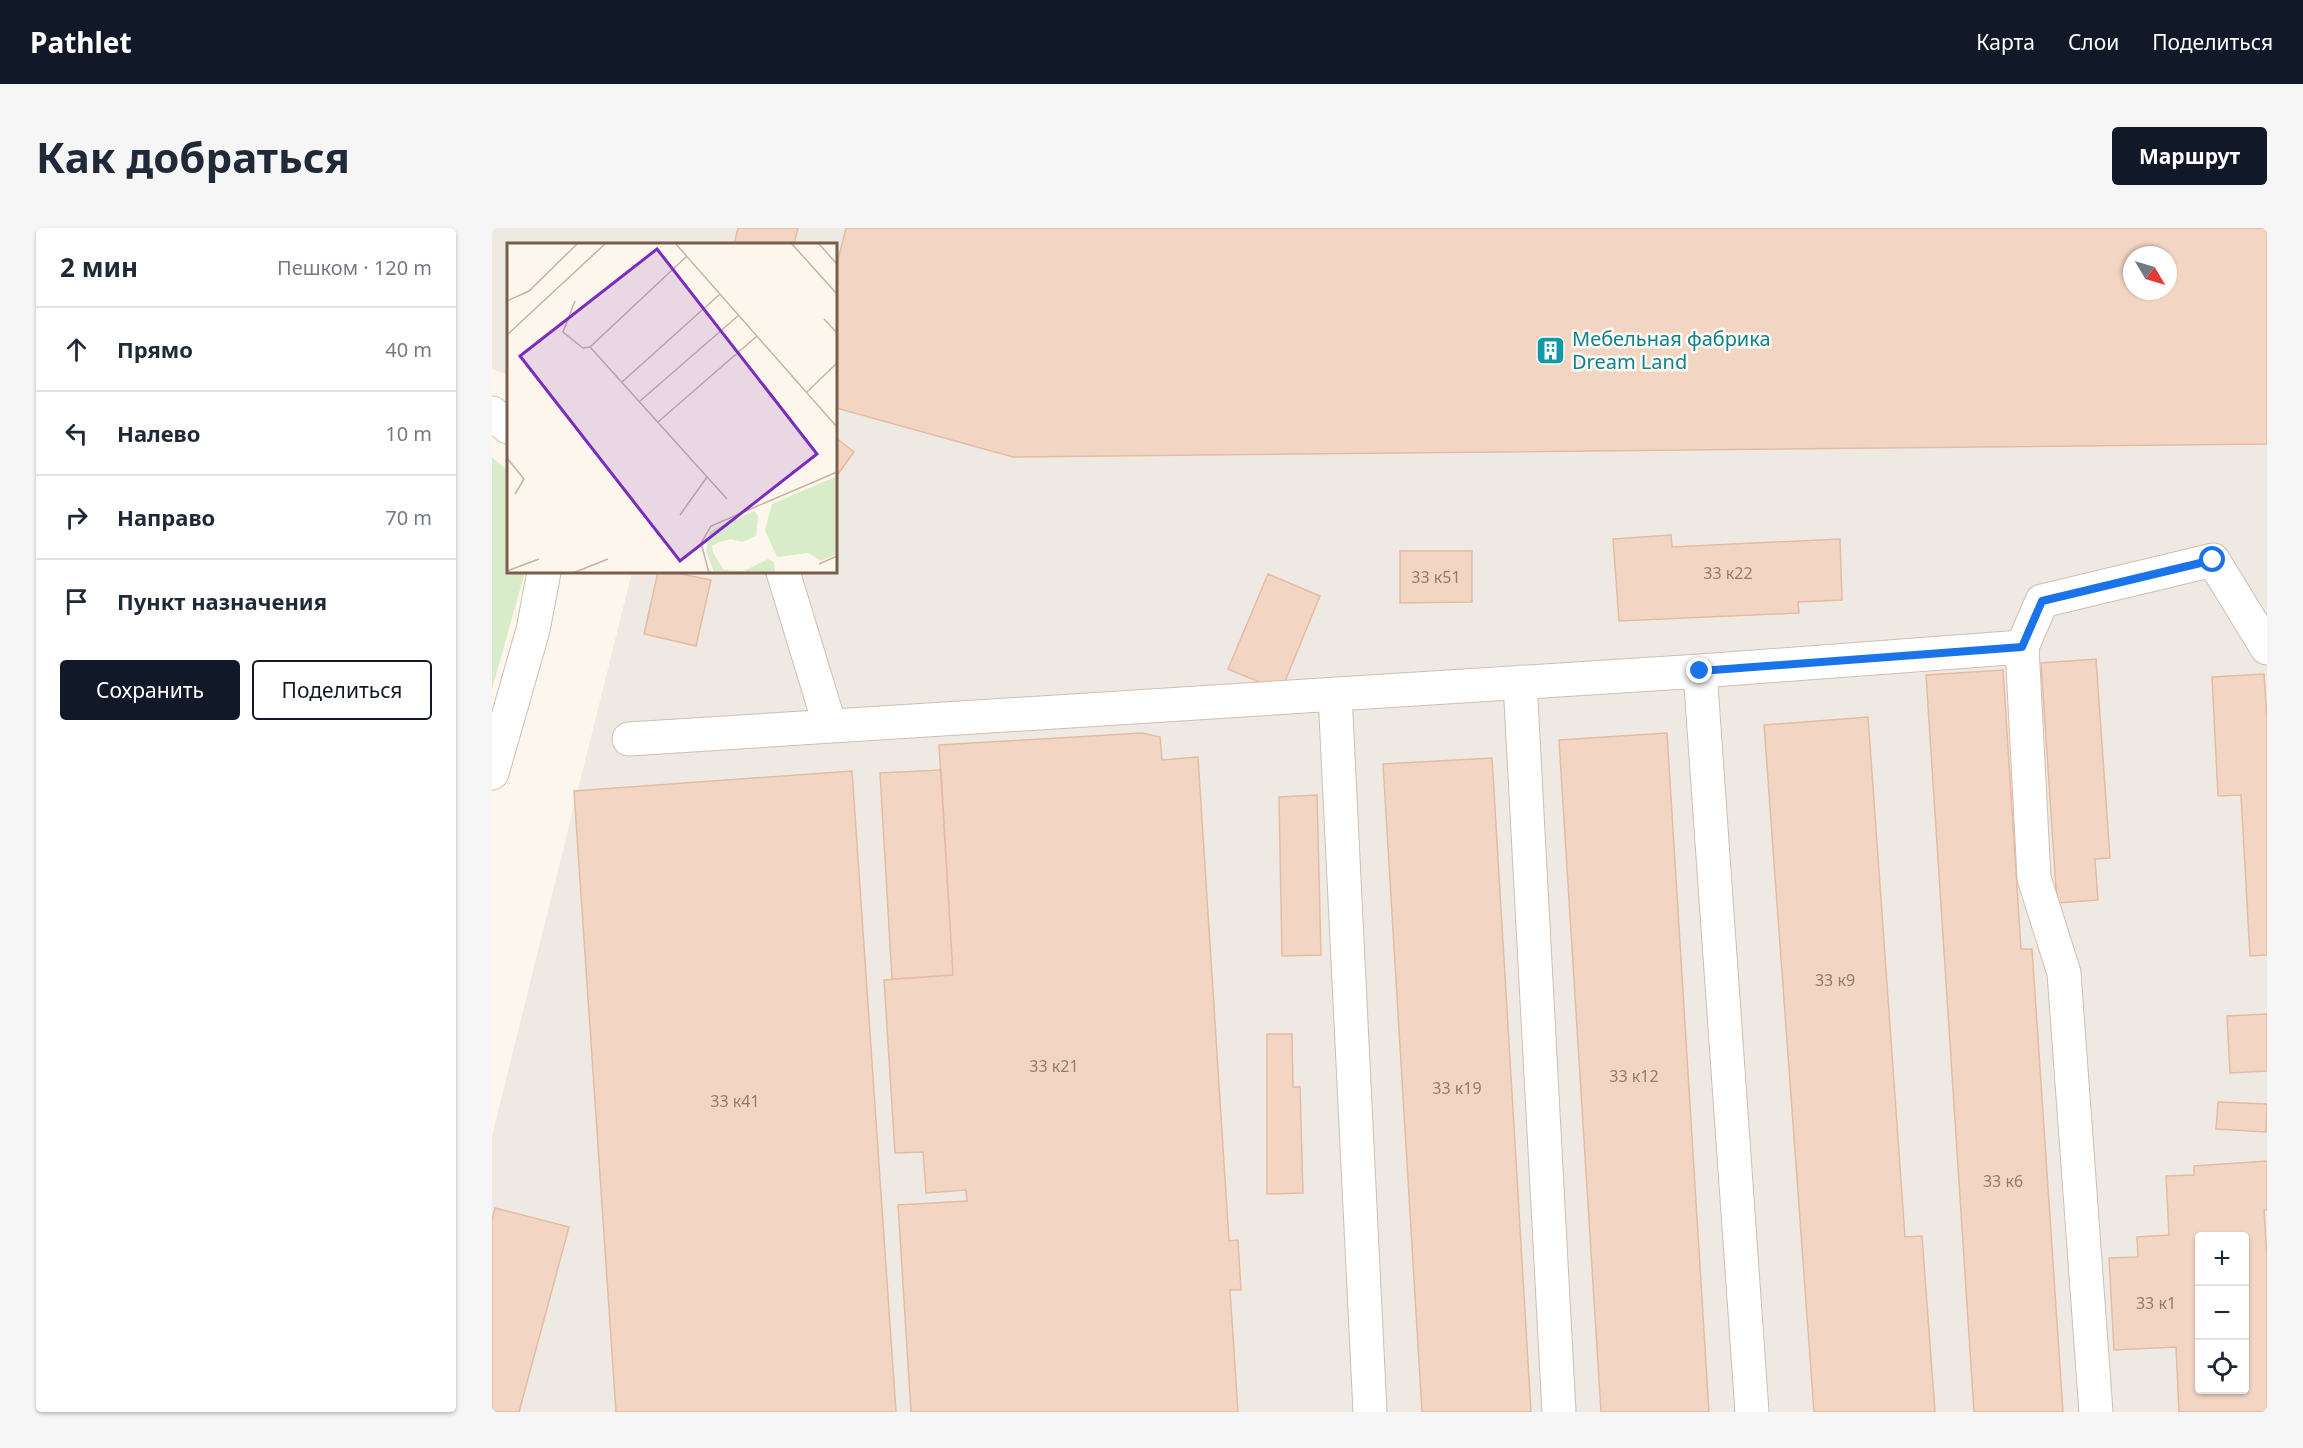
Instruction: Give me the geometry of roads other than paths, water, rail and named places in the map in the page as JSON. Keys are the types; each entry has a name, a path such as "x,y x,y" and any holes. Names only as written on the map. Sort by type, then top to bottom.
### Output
{"street":[{"path":"492,413 507,426"},
{"path":"2096,1412 2064,973 2034,878 2022,647 2042,601 2213,560 2267,648"},
{"path":"492,773 533,630 544,573"},
{"path":"783,573 830,726"},
{"path":"629,739 1700,671 2022,647"},
{"path":"1700,671 1752,1412"},
{"path":"1520,682 1559,1412"},
{"path":"1335,694 1370,1412"}],"place":[{"name":"Мебельная фабрика Dream Land","path":"1551,350"}]}
